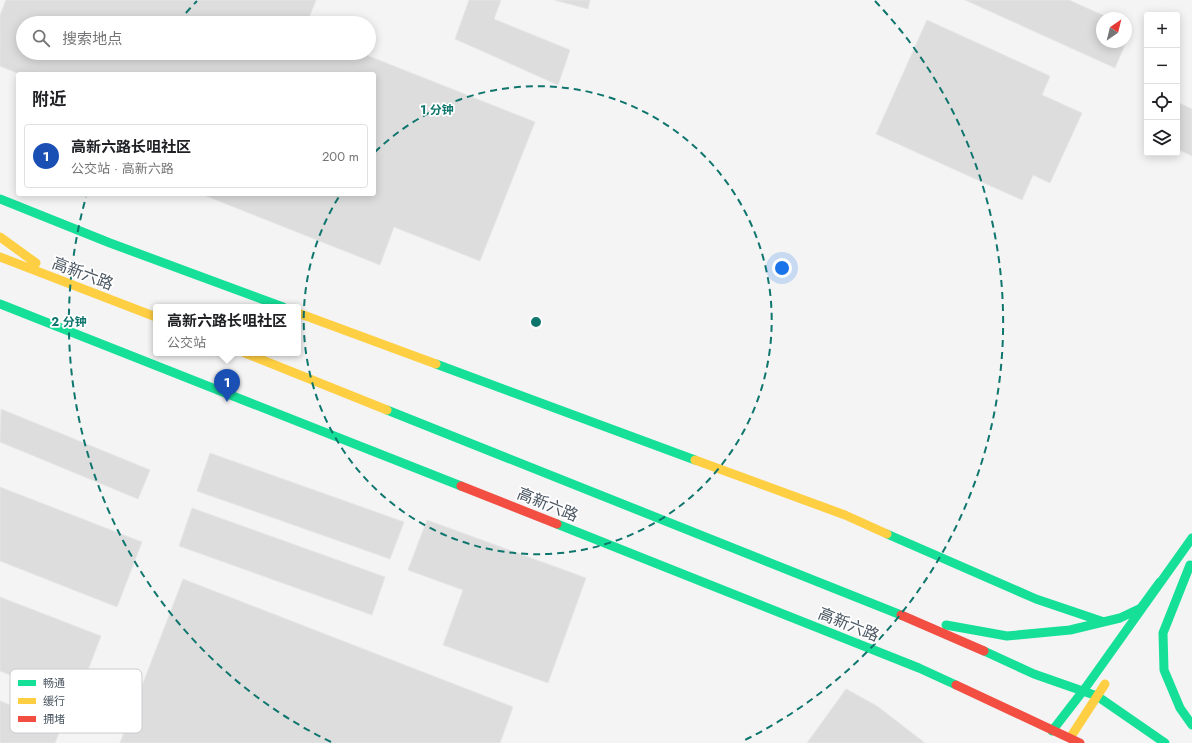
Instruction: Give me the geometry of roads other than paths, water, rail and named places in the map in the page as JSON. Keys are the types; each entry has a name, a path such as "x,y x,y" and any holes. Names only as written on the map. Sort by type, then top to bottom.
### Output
{"main road":[{"path":"0,199 110,243 275,304"},
{"path":"0,237 59,280"},
{"name":"高新六路","path":"0,258 153,316"},
{"name":"高新六路","path":"0,304 919,668 1080,743"},
{"path":"301,314 845,515 1036,599 1104,622"},
{"name":"高新六路","path":"252,356 907,618 1034,674 1097,696 1144,730 1165,743"},
{"path":"907,618 1007,636 1070,630 1120,618 1141,608 1192,538"},
{"path":"1168,596 1191,564"},
{"path":"1191,564 1163,633 1163,648 1164,670 1180,708 1192,725"},
{"path":"1052,731 1083,691 1160,582"},
{"path":"1070,738 1110,677"}],"place":[{"name":"高新六路长咀社区","path":"227,402"}]}
